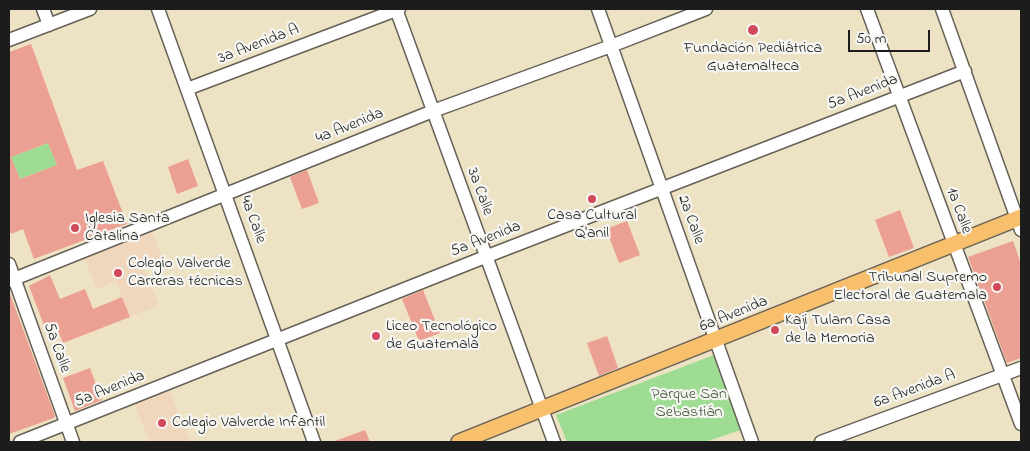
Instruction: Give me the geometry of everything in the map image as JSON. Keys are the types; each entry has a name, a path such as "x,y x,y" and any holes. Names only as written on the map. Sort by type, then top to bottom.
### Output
{"main road":[{"name":"6a Avenida","path":"459,442 542,411 953,246 1020,222"}],"street":[{"path":"43,9 49,25"},
{"path":"9,40 90,9"},
{"name":"4a Calle","path":"158,9 314,442"},
{"name":"3a Avenida A","path":"187,89 397,9"},
{"name":"3a Calle","path":"397,9 485,258 554,442"},
{"name":"2a Calle","path":"598,9 752,442"},
{"name":"4a Avenida","path":"11,280 433,111 706,9"},
{"name":"1a Calle","path":"866,9 1021,424"},
{"path":"942,9 1020,222"},
{"name":"5a Avenida","path":"20,442 965,71"},
{"name":"5a Calle","path":"9,264 11,280 74,442"},
{"name":"6a Avenida A","path":"820,442 1021,368"}],"shaded area":[{"name":"Colegio Valverde Carreras técnicas","path":"151,230 163,259 143,266 159,305 130,317 116,281 97,289 83,255"},
{"name":"Colegio Valverde Infantil","path":"169,390 191,442 150,442 134,403"}],"green space":[{"path":"48,143 57,165 20,179 11,157"},
{"name":"Parque San Sebastián","path":"714,355 741,430 705,442 567,442 556,415"}],"building":[{"path":"31,44 77,170 103,161 127,224 34,259 23,229 11,234 9,227 9,52","holes":["48,143 57,165 20,179 11,157"]},
{"path":"188,159 198,186 177,194 168,167"},
{"path":"307,170 319,203 302,209 290,177"},
{"path":"900,210 914,248 889,257 875,220"},
{"path":"627,221 640,255 619,263 606,229"},
{"name":"Tribunal Supremo Electoral de Guatemala","path":"1013,241 1021,264 1021,358 1007,363 968,257"},
{"path":"50,275 60,299 85,289 93,309 122,297 130,317 63,343 55,324 45,328 29,286"},
{"path":"423,290 440,333 419,341 402,299"},
{"path":"9,291 55,416 9,434"},
{"path":"607,336 618,368 599,376 587,343"},
{"path":"90,368 102,400 75,411 63,378"},
{"path":"365,430 370,442 335,441"}],"place":[{"name":"Fundación Pediátrica Guatemalteca","path":"753,30"},
{"name":"Casa Cultural Q'anil","path":"592,199"},
{"name":"Iglesia Santa Catalina","path":"75,228"},
{"name":"Colegio Valverde Carreras técnicas","path":"118,273"},
{"name":"Tribunal Supremo Electoral de Guatemala","path":"997,287"},
{"name":"Kaji Tulam Casa de la Memoria","path":"775,330"},
{"name":"Liceo Tecnológico de Guatemala","path":"376,336"},
{"name":"Colegio Valverde Infantil","path":"162,423"}]}
